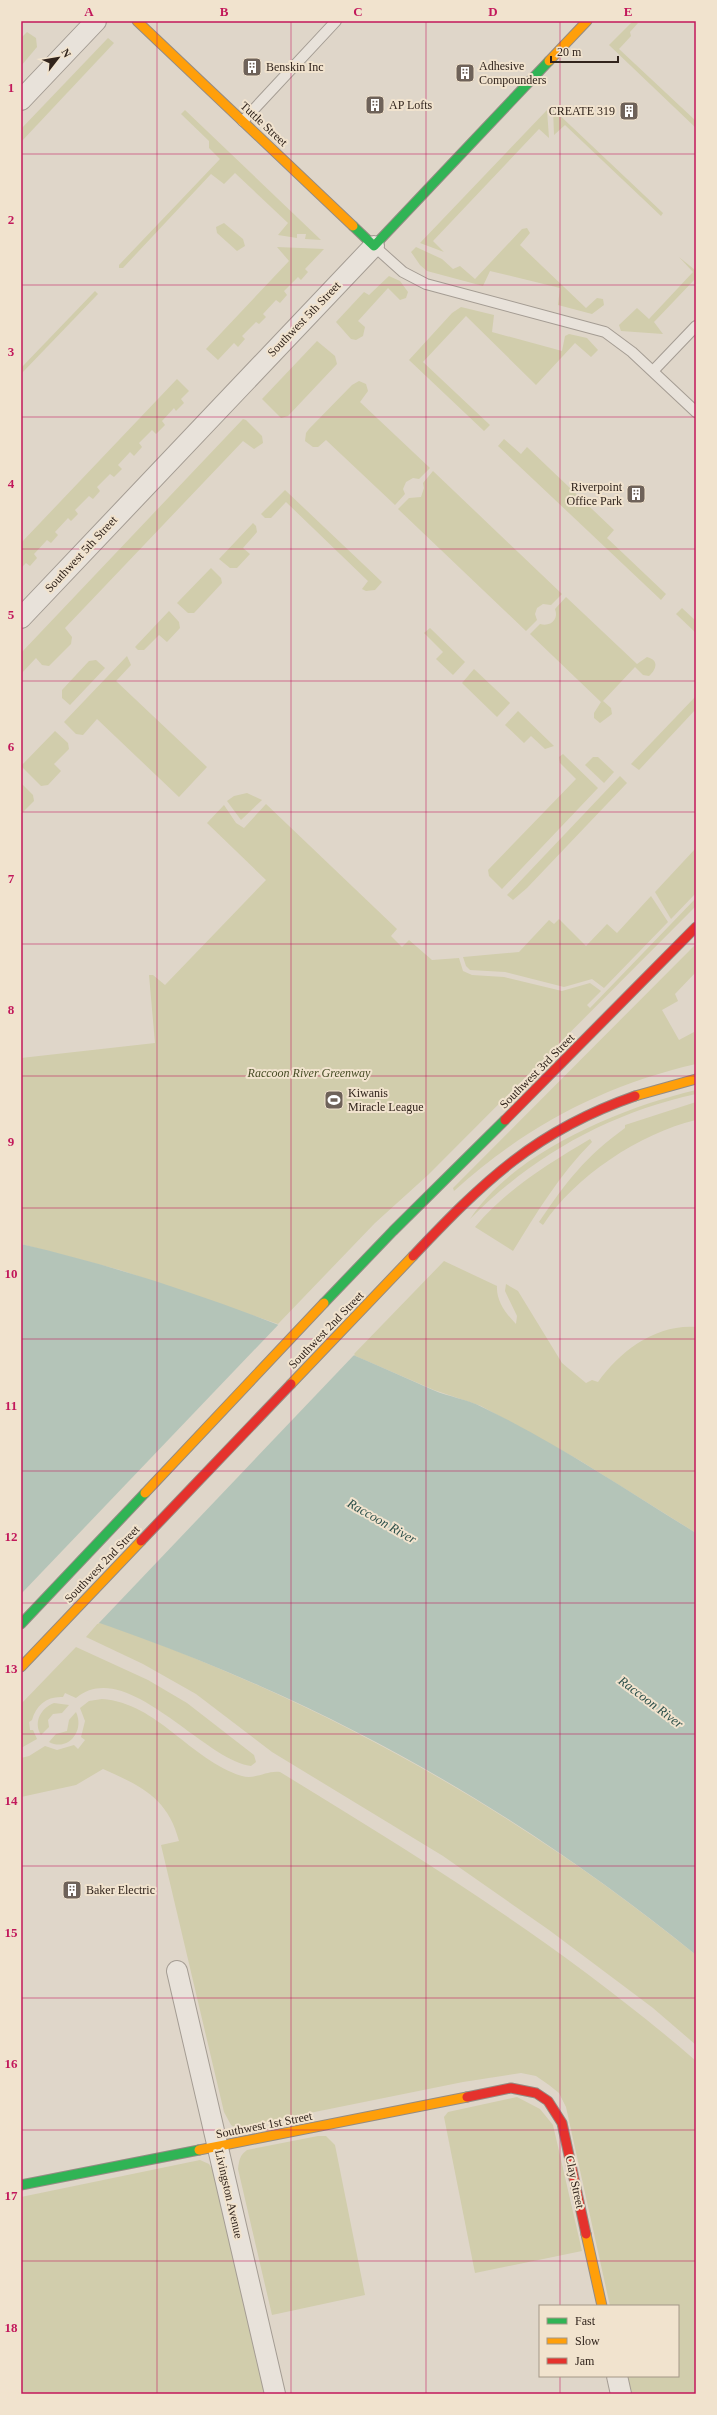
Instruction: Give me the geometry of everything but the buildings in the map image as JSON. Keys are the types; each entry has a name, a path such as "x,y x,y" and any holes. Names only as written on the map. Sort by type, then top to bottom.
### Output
{"main road":[{"name":"Tuttle Street","path":"137,21 374,246"},
{"name":"Southwest 5th Street","path":"374,246 587,21"},
{"name":"Southwest 3rd Street","path":"393,1231 585,1041 696,927"},
{"name":"Southwest 2nd Street","path":"21,1667 424,1244 475,1192 507,1164 541,1140 618,1102 661,1087 696,1079"},
{"name":"Southwest 2nd Street","path":"21,1624 393,1231"},
{"name":"Southwest 1st Street","path":"21,2185 511,2088"},
{"name":"Clay Street","path":"511,2088 534,2091 545,2098 555,2110 562,2123 602,2305"}],"street":[{"path":"21,100 96,21"},
{"name":"Southwest 5th Street","path":"21,618 374,246"},
{"name":"Livingston Avenue","path":"177,1971 275,2394"},
{"path":"617,2377 621,2394"}],"lane":[{"path":"243,121 336,21"},
{"path":"374,246 404,272 426,284 605,332 617,338 696,412"},
{"path":"653,371 696,326"}],"green space":[{"path":"633,21 638,23 630,32 631,36 619,49 696,121 696,128 609,45"},
{"path":"27,32 36,38 37,47 21,66 21,38"},
{"path":"108,38 114,43 21,142 21,129"},
{"path":"553,109 663,213 661,216 565,125 554,135"},
{"path":"185,110 321,240 305,239 306,234 297,234 297,238 278,235 288,223 235,173 224,184 211,174 123,268 119,268 119,265 220,159 209,148 209,141 181,114"},
{"path":"547,110 549,138 539,129 433,241 444,252 420,243"},
{"path":"224,223 243,239 245,246 237,251 217,233 216,227"},
{"path":"527,228 530,233 520,245 586,308 597,298 603,299 604,305 592,314 558,305 560,288 490,271 483,286 427,271 420,265 411,252 416,247 442,259 453,269 460,266 475,279 522,229"},
{"path":"277,247 324,249 305,269 308,272 301,280 298,277 284,291 287,295 280,303 276,300 263,314 266,317 259,324 256,322 242,336 245,339 238,347 234,343 218,360 206,349 289,261"},
{"path":"679,257 695,270 696,278 654,322 663,334 621,331 619,325 637,308 649,319 693,272"},
{"path":"389,276 400,281 408,292 406,298 400,300 388,288 358,321 365,327 363,336 356,340 351,339 336,322 364,292 369,295"},
{"path":"95,291 98,294 21,374 21,368"},
{"path":"461,307 494,315 492,332 562,351 565,336 569,334 587,338 598,350 591,357 575,343 536,385 466,316 423,362 490,425 484,431 409,360 452,313"},
{"path":"317,341 335,356 337,364 288,416 281,418 262,399"},
{"path":"177,379 189,391 181,399 184,403 176,411 174,408 162,421 165,425 156,434 152,430 139,443 142,447 134,456 130,452 118,465 122,469 114,477 110,474 97,487 100,491 93,499 89,496 75,510 78,514 71,521 68,518 55,532 58,535 51,543 47,540 34,554 37,558 30,566 26,563 21,568 21,543"},
{"path":"359,381 366,384 368,391 360,402 430,468 419,479 413,478 406,482 403,489 405,494 395,505 326,440 318,447 313,447 305,441 306,433 309,429 352,385"},
{"path":"243,419 246,420 262,436 263,443 254,449 243,441 65,628 72,637 71,644 49,666 42,665 36,658 21,674 21,653"},
{"path":"504,439 521,454 527,447 614,530 607,538 666,594 661,600 498,446"},
{"path":"433,471 562,594 551,605 543,604 537,608 535,614 537,620 526,631 398,509 409,498 421,497 424,488 423,483"},
{"path":"285,490 382,582 375,590 366,591 362,589 368,581 286,502 271,518 265,518 261,514"},
{"path":"253,523 256,526 257,532 243,548 250,554 237,568 230,568 219,559"},
{"path":"211,568 221,578 222,583 194,613 188,613 177,603"},
{"path":"566,597 637,664 647,657 654,660 656,665 649,676 643,675 635,667 603,701 611,708 612,714 600,723 594,718 594,713 601,702 530,634 540,624 544,625 551,623 555,619 555,609"},
{"path":"682,608 696,621 696,633 676,614"},
{"path":"169,611 179,622 180,628 167,642 159,635 144,650 138,650 135,647"},
{"path":"430,628 465,662 453,675 436,659 443,652 424,633"},
{"path":"127,656 131,665 116,681 207,767 179,797 97,719 83,735 76,734 64,722"},
{"path":"96,660 105,668 70,705 62,698 62,690 89,661"},
{"path":"474,669 510,703 497,717 462,683"},
{"path":"696,696 696,709 639,770 631,764"},
{"path":"518,711 554,746 545,749 531,736 524,743 505,725"},
{"path":"55,731 68,743 69,749 54,764 61,771 48,785 41,786 21,766"},
{"path":"563,754 598,788 502,889 489,876 488,870 576,779 560,763 559,757"},
{"path":"593,757 598,757 614,772 604,783 585,765"},
{"path":"620,776 627,783 527,888 513,900 507,895"},
{"path":"21,783 33,795 34,801 21,814"},
{"path":"247,793 262,800 241,820 227,801 234,796"},
{"name":"Raccoon River Greenway","path":"266,804 397,929 391,936 402,947 409,940 432,960 459,958 463,971 472,975 504,977 562,991 590,983 601,991 587,1005 590,1008 696,898 696,906 428,1175 375,1223 278,1324 120,1270 21,1244 21,1058 155,1043 149,975 153,975 165,985 266,880 207,823 224,805 236,823 244,828"},
{"path":"696,848 696,893 671,919 655,892"},
{"path":"651,896 668,922 604,988 592,979 564,987 505,972 470,970 466,966 463,957 519,952 549,920 554,924 559,919 586,946 607,924 617,933"},
{"path":"696,944 696,972 675,994 678,1001 662,1010 679,1040 694,1032 696,1064 629,1084 567,1111 508,1147 454,1191 453,1188"},
{"path":"696,1090 696,1094 664,1102 633,1113 603,1125 574,1140 519,1176 494,1196 470,1219 489,1195 513,1173 541,1153 571,1136 603,1121 635,1108"},
{"path":"696,1102 696,1120 675,1126 653,1135 610,1159 572,1190 556,1207 543,1225 539,1222 577,1171 598,1149 625,1128 625,1125"},
{"path":"590,1139 592,1142 559,1180 513,1251 475,1227 487,1213 514,1189"},
{"path":"444,1261 497,1286 498,1297 502,1307 516,1324 517,1316 505,1291 506,1284 518,1291 562,1363 586,1383 592,1380 598,1382 628,1350 653,1335 681,1327 696,1327 696,1533 579,1460 481,1406 434,1390 353,1355"},
{"path":"99,1622 180,1652 259,1686 336,1723 412,1763 486,1806 558,1852 628,1902 696,1955 696,2045 653,2008 549,1930 443,1856 272,1752 196,1694 143,1664 86,1637"},
{"path":"76,1647 148,1680 187,1703 254,1755 256,1762 251,1766 231,1759 210,1747 164,1714 140,1699 118,1690 96,1689 76,1698 65,1693 63,1697 52,1698 43,1702 36,1710 32,1720 29,1722 30,1730 33,1730 37,1739 21,1748 21,1704"},
{"path":"102,1699 122,1703 140,1710 206,1758 223,1768 242,1776 252,1777 270,1772 280,1772 442,1873 546,1944 647,2020 696,2061 696,2394 632,2394 628,2387 625,2377 679,2377 679,2305 610,2305 566,2107 559,2093 536,2076 521,2073 463,2082 236,2128 231,2125 224,2112 161,1845 179,1841 168,1814 151,1795 141,1788 103,1769 76,1785 21,1797 21,1758 29,1756 45,1746 57,1750 74,1745 78,1749 85,1740 81,1737 85,1721 80,1708 89,1701"},
{"path":"54,1703 69,1705 62,1713 53,1714 48,1720 49,1727 41,1735 38,1720 45,1708"},
{"path":"76,1712 78,1726 73,1738 62,1744 49,1742 56,1734 67,1731 69,1720"},
{"path":"517,2097 540,2109 553,2125 582,2251 475,2273 444,2117 448,2112"},
{"path":"318,2136 326,2136 335,2145 365,2295 272,2315 238,2169 239,2160 247,2150"},
{"path":"200,2160 209,2164 214,2172 265,2394 21,2394 21,2197"}],"water":[{"name":"Raccoon River","path":"21,1244 127,1272 231,1307 282,1326 433,1390 476,1404 564,1451 696,1533 696,1955 646,1915 541,1841 432,1773 376,1742 318,1713 231,1673 111,1627 21,1596"}],"pier":[{"path":"280,1323 355,1354 98,1624 21,1598 21,1594"}],"traffic: fast":[{"path":"353,226 374,246 549,61"},
{"path":"324,1303 393,1231 505,1120"},
{"path":"21,1624 145,1493"},
{"path":"21,2185 199,2150"}],"traffic: slow":[{"path":"137,21 353,226"},
{"path":"549,61 587,21"},
{"path":"635,1096 696,1079"},
{"path":"291,1384 413,1256"},
{"path":"145,1493 324,1303"},
{"path":"21,1667 141,1541"},
{"path":"199,2150 467,2097"},
{"path":"586,2234 602,2305"}],"traffic: jam":[{"path":"505,1120 696,927"},
{"path":"413,1256 464,1204 513,1161 568,1125 635,1096"},
{"path":"141,1541 291,1384"},
{"path":"467,2097 511,2088 536,2093 548,2101 562,2123 586,2234"}],"place":[{"name":"Benskin Inc","path":"252,67"},
{"name":"Adhesive Compounders","path":"465,73"},
{"name":"AP Lofts","path":"375,105"},
{"name":"CREATE 319","path":"629,111"},
{"name":"Riverpoint Office Park","path":"636,494"},
{"name":"Kiwanis Miracle League","path":"334,1100"},
{"name":"Baker Electric","path":"72,1890"}]}
